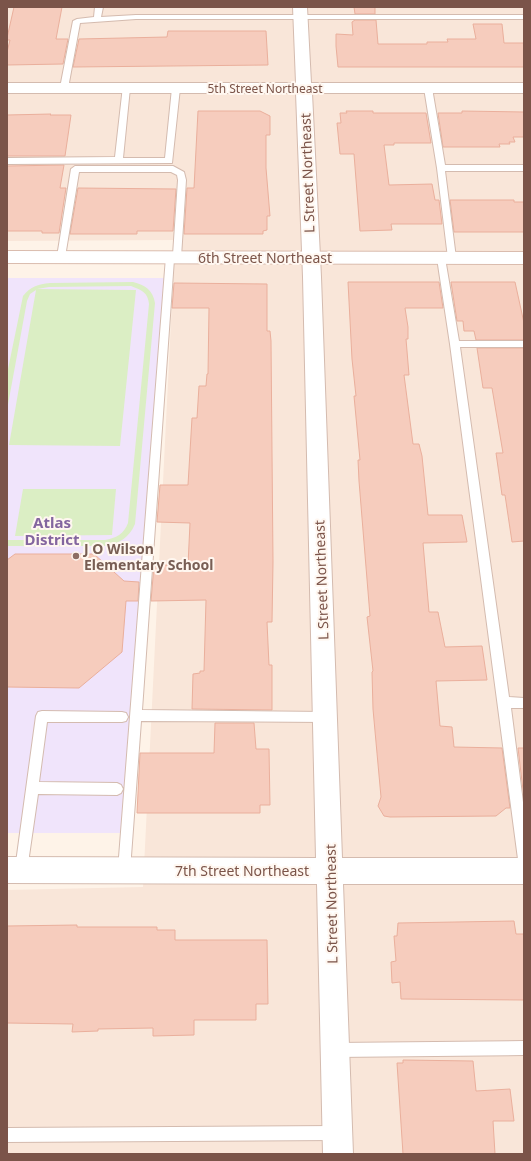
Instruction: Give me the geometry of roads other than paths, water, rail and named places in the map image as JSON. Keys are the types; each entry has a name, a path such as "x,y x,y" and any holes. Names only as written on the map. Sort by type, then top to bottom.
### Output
{"street":[{"name":"L Street Northeast","path":"301,12 326,717 338,1143"},
{"name":"5th Street Northeast","path":"7,88 524,88"},
{"name":"6th Street Northeast","path":"7,257 524,258"},
{"name":"7th Street Northeast","path":"14,870 524,871"}],"lane":[{"path":"97,19 99,7"},
{"path":"64,88 77,21 136,17 301,12 524,17"},
{"path":"119,160 126,88"},
{"path":"7,160 170,160 176,88"},
{"path":"428,88 441,168 455,344 524,859"},
{"path":"441,168 524,168"},
{"path":"61,257 75,169 173,169 181,174 124,870"},
{"path":"455,344 524,344"},
{"path":"504,702 524,702"},
{"path":"136,715 326,717"},
{"path":"14,870 32,788 42,716 122,717"},
{"path":"32,788 117,789"},
{"path":"335,1050 524,1048"},
{"path":"7,1135 338,1143"}],"place":[{"name":"J O Wilson Elementary School","path":"76,556"}],"district":[{"name":"Atlas District","path":"52,530"}]}
